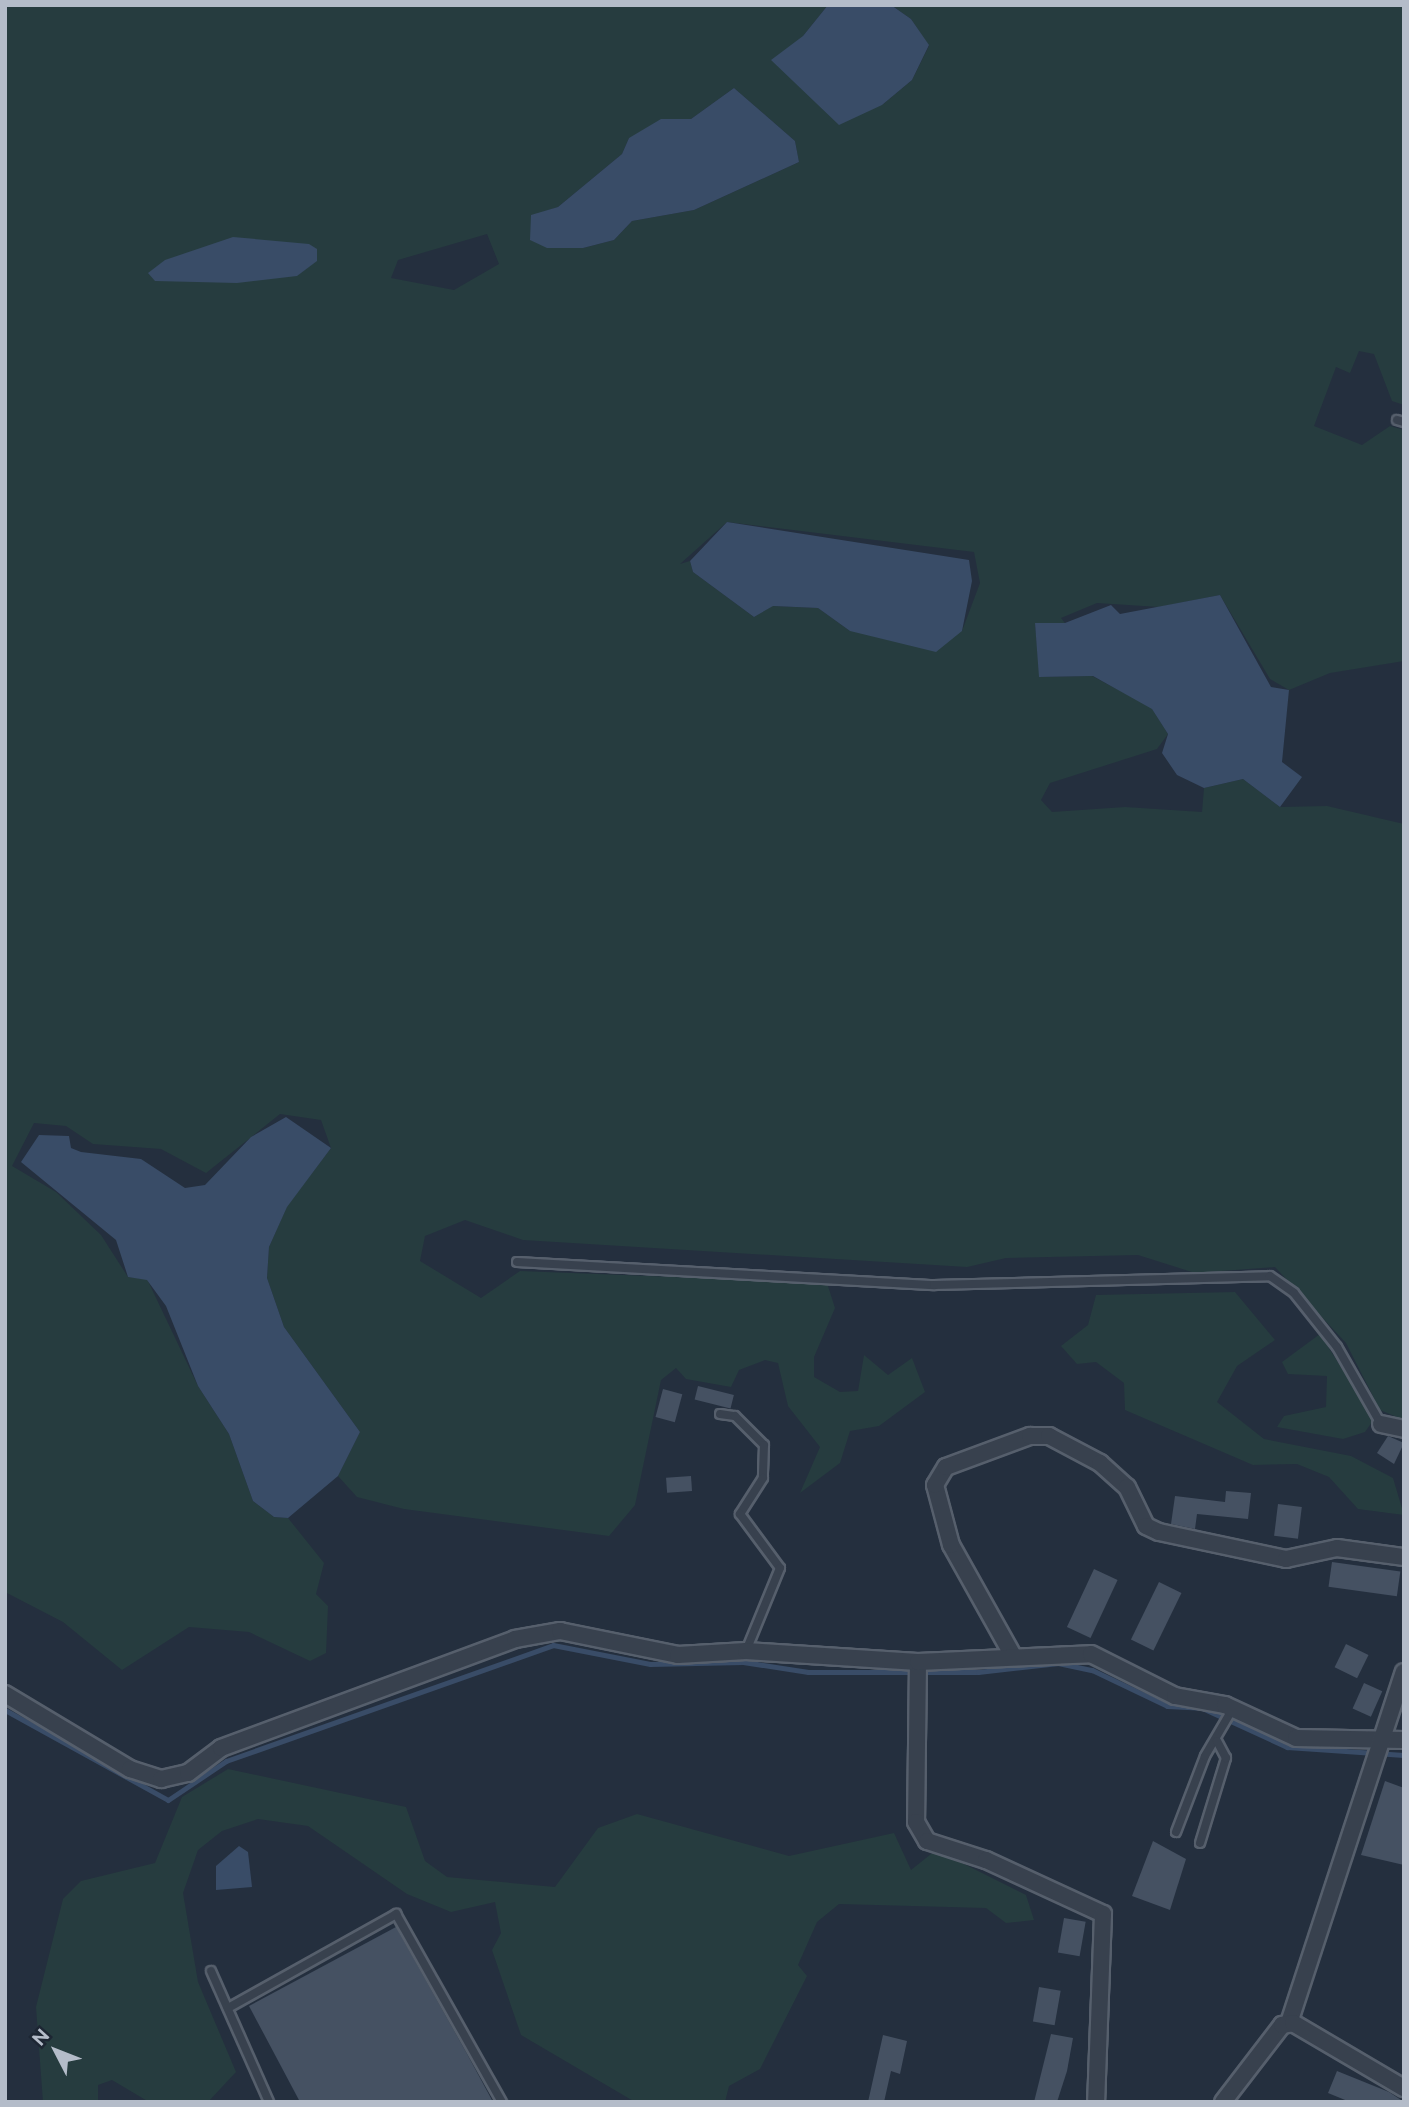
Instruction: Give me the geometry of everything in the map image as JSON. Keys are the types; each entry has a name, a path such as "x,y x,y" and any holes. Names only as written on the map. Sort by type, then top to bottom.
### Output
{"street":[{"path":"1381,1424 1404,1429"},
{"path":"1012,1654 951,1545 935,1485 946,1467 1030,1436 1049,1436 1100,1463 1126,1487 1146,1526 1159,1532 1286,1559 1337,1548 1404,1557"},
{"path":"5,1694 130,1769 161,1779 188,1773 221,1748 515,1639 560,1631 678,1655 746,1651 919,1670 1012,1654 1091,1654 1175,1696 1232,1711 1296,1738 1380,1749 1404,1740"},
{"path":"919,1670 916,1822 927,1841 986,1860 1103,1914 1100,2101"},
{"path":"1223,2102 1289,2023 1404,1672"},
{"path":"1289,2023 1404,2088"}],"lane":[{"path":"517,1262 934,1284 1269,1276 1294,1293 1337,1347 1381,1424"},
{"path":"720,1414 735,1416 764,1445 763,1478 740,1514 780,1567 746,1651"},
{"path":"1176,1832 1232,1711"},
{"path":"1200,1843 1226,1758 1217,1741"},
{"path":"228,2008 396,1914 502,2102"},
{"path":"211,1971 269,2102"}],"green space":[{"path":"5,5 828,5 803,36 882,105 912,80 929,46 911,19 891,5 1404,5 1404,405 1392,401 1374,354 1359,351 1350,373 1336,367 1314,426 1362,445 1390,426 1404,430 1404,661 1330,673 1289,690 1270,679 1220,595 1159,607 1097,603 1061,618 1065,623 1035,624 1040,677 1092,676 1151,707 1168,734 1157,749 1050,783 1041,800 1052,812 1125,807 1202,812 1204,788 1243,779 1280,807 1327,806 1404,824 1404,1420 1380,1410 1346,1343 1275,1267 1195,1273 1138,1255 1006,1258 967,1267 523,1240 465,1220 425,1236 420,1261 481,1298 520,1271 827,1283 835,1308 814,1357 814,1377 840,1392 858,1391 864,1355 888,1375 912,1358 925,1392 879,1426 850,1431 840,1463 800,1493 820,1447 788,1406 778,1363 765,1360 739,1370 731,1387 686,1379 676,1368 661,1380 635,1505 609,1536 404,1509 357,1497 338,1476 360,1432 284,1327 267,1278 269,1247 287,1206 331,1148 321,1120 280,1114 206,1173 161,1149 93,1144 66,1126 34,1123 12,1166 56,1192 101,1235 128,1277 147,1279 198,1386 229,1434 253,1501 274,1517 288,1518 324,1563 316,1594 328,1606 326,1653 310,1661 249,1632 189,1627 122,1670 63,1622 5,1592","holes":["734,88 795,141 799,162 694,210 632,221 614,240 583,248 532,216 558,207 622,154 629,138 691,119","487,234 499,264 454,290 391,278 398,260","727,522 974,552 980,583 962,631 850,631 818,608 772,606 754,617 693,572 690,561 680,564"]},
{"path":"1235,1292 1275,1340 1237,1366 1217,1402 1264,1439 1351,1456 1393,1478 1404,1515 1358,1509 1329,1477 1297,1464 1253,1465 1125,1410 1124,1383 1096,1362 1077,1364 1061,1346 1088,1325 1096,1295"},
{"path":"1320,1334 1374,1419 1365,1432 1343,1439 1277,1427 1284,1416 1326,1407 1327,1376 1288,1374 1282,1362"},
{"path":"228,1769 406,1807 425,1861 447,1877 555,1887 598,1828 637,1814 789,1856 894,1833 911,1870 936,1850 1026,1895 1034,1920 1006,1923 986,1908 839,1904 817,1922 798,1965 807,1976 760,2069 729,2086 725,2102 635,2102 521,2035 492,1950 501,1933 495,1902 451,1912 407,1894 308,1826 258,1819 222,1831 198,1850 183,1893 198,1982 236,2072 208,2102 149,2102 112,2080 98,2085 98,2102 43,2102 36,2007 63,1899 81,1881 155,1863 182,1797"}],"water":[{"path":"828,5 891,5 911,19 929,45 912,80 882,105 839,125 771,60 803,36"},
{"path":"734,88 795,141 799,162 694,210 632,221 614,240 583,248 547,248 530,240 531,215 558,207 622,154 629,138 661,119 691,119"},
{"path":"233,237 309,244 317,249 317,261 297,276 237,283 155,281 148,273 165,260"},
{"path":"727,522 969,560 972,581 962,631 936,652 850,631 818,608 773,606 754,617 693,572 690,561"},
{"path":"1220,595 1271,687 1289,690 1282,762 1302,777 1280,807 1243,779 1204,788 1177,775 1162,753 1168,734 1152,709 1093,676 1039,677 1035,623 1065,623 1111,605 1120,614"},
{"path":"286,1117 331,1148 287,1207 269,1247 267,1278 284,1327 360,1432 338,1476 288,1518 274,1517 253,1501 229,1434 198,1386 166,1306 147,1280 128,1277 116,1240 21,1162 39,1135 69,1136 71,1148 81,1152 141,1159 185,1188 205,1185 251,1137"},
{"path":"239,1846 248,1852 252,1887 216,1890 216,1866"}],"building":[{"path":"698,1386 734,1395 731,1409 695,1400"},
{"path":"663,1389 682,1394 675,1422 655,1417"},
{"path":"1388,1436 1404,1443 1394,1464 1377,1453"},
{"path":"691,1476 692,1491 667,1493 666,1478"},
{"path":"1226,1491 1251,1493 1248,1519 1197,1514 1195,1529 1171,1524 1175,1496 1225,1502"},
{"path":"1278,1504 1302,1507 1298,1539 1274,1536"},
{"path":"1332,1562 1400,1572 1397,1596 1329,1587"},
{"path":"1094,1569 1118,1580 1091,1638 1067,1627"},
{"path":"1159,1582 1181,1593 1153,1650 1131,1640"},
{"path":"1346,1644 1368,1655 1357,1678 1335,1667"},
{"path":"1364,1683 1382,1691 1371,1717 1353,1709"},
{"path":"1385,1781 1404,1788 1404,1865 1361,1855"},
{"path":"1153,1841 1186,1859 1170,1910 1132,1896"},
{"path":"1064,1918 1086,1922 1080,1956 1058,1952"},
{"path":"396,1927 493,2102 300,2102 249,2006"},
{"path":"1039,1987 1061,1991 1055,2025 1033,2021"},
{"path":"1051,2034 1073,2038 1067,2071 1057,2102 1034,2102"},
{"path":"883,2035 907,2041 900,2074 891,2071 884,2102 868,2102"},
{"path":"1337,2071 1389,2092 1404,2102 1350,2102 1328,2093"}],"waterway":[{"path":"5,1710 168,1800 226,1761 553,1645 650,1664 743,1662 808,1672 978,1672 1058,1663 1092,1670 1167,1706 1202,1708 1287,1747 1404,1755"}]}
